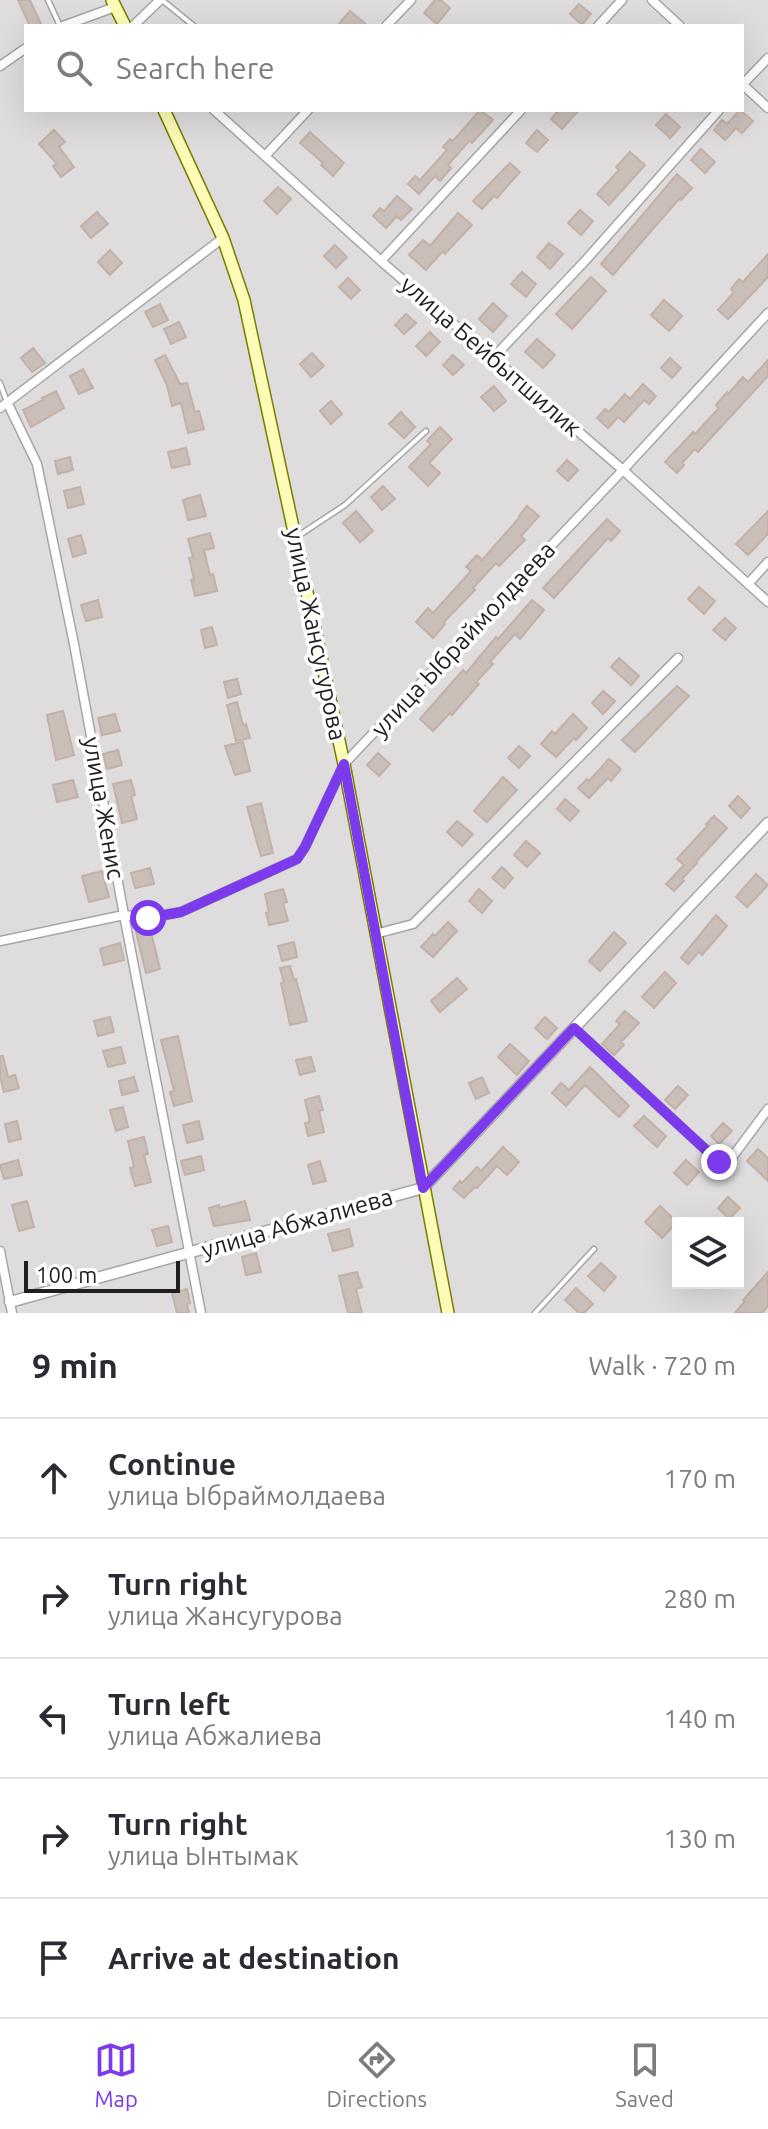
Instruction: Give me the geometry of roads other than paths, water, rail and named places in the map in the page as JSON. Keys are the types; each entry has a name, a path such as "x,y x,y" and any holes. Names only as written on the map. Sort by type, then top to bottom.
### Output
{"main road":[{"path":"114,4 124,24"},
{"name":"улица Жансугурова","path":"165,112 223,238 244,300 344,764 448,1313"}],"street":[{"path":"135,24 161,0"},
{"path":"388,24 411,0"},
{"path":"600,24 622,0"},
{"path":"652,0 678,24"},
{"path":"67,24 114,4"},
{"path":"0,66 24,49"},
{"path":"744,82 768,58"},
{"path":"744,86 768,108"},
{"name":"улица Бейбытшилик","path":"216,112 381,261 623,470 768,602"},
{"path":"265,156 306,112"},
{"path":"381,261 519,112"},
{"path":"493,358 585,261 717,112"},
{"path":"4,405 223,238"},
{"name":"улица Ыбраймолдаева","path":"0,941 124,915 148,918 181,912 297,859 344,764 768,313"},
{"name":"улица Женис","path":"4,405 37,464 201,1313"},
{"path":"748,584 768,562"},
{"path":"375,934 413,924 678,658"},
{"name":"улица Абжалиева","path":"11,1307 423,1188 768,823"},
{"path":"574,1028 719,1162 733,1156 768,1109"},
{"path":"0,1251 11,1307"}],"lane":[{"path":"48,0 61,24"},
{"path":"161,0 191,24"},
{"path":"0,383 4,405"},
{"path":"296,537 345,505 426,431"},
{"path":"535,1313 594,1249"}]}
